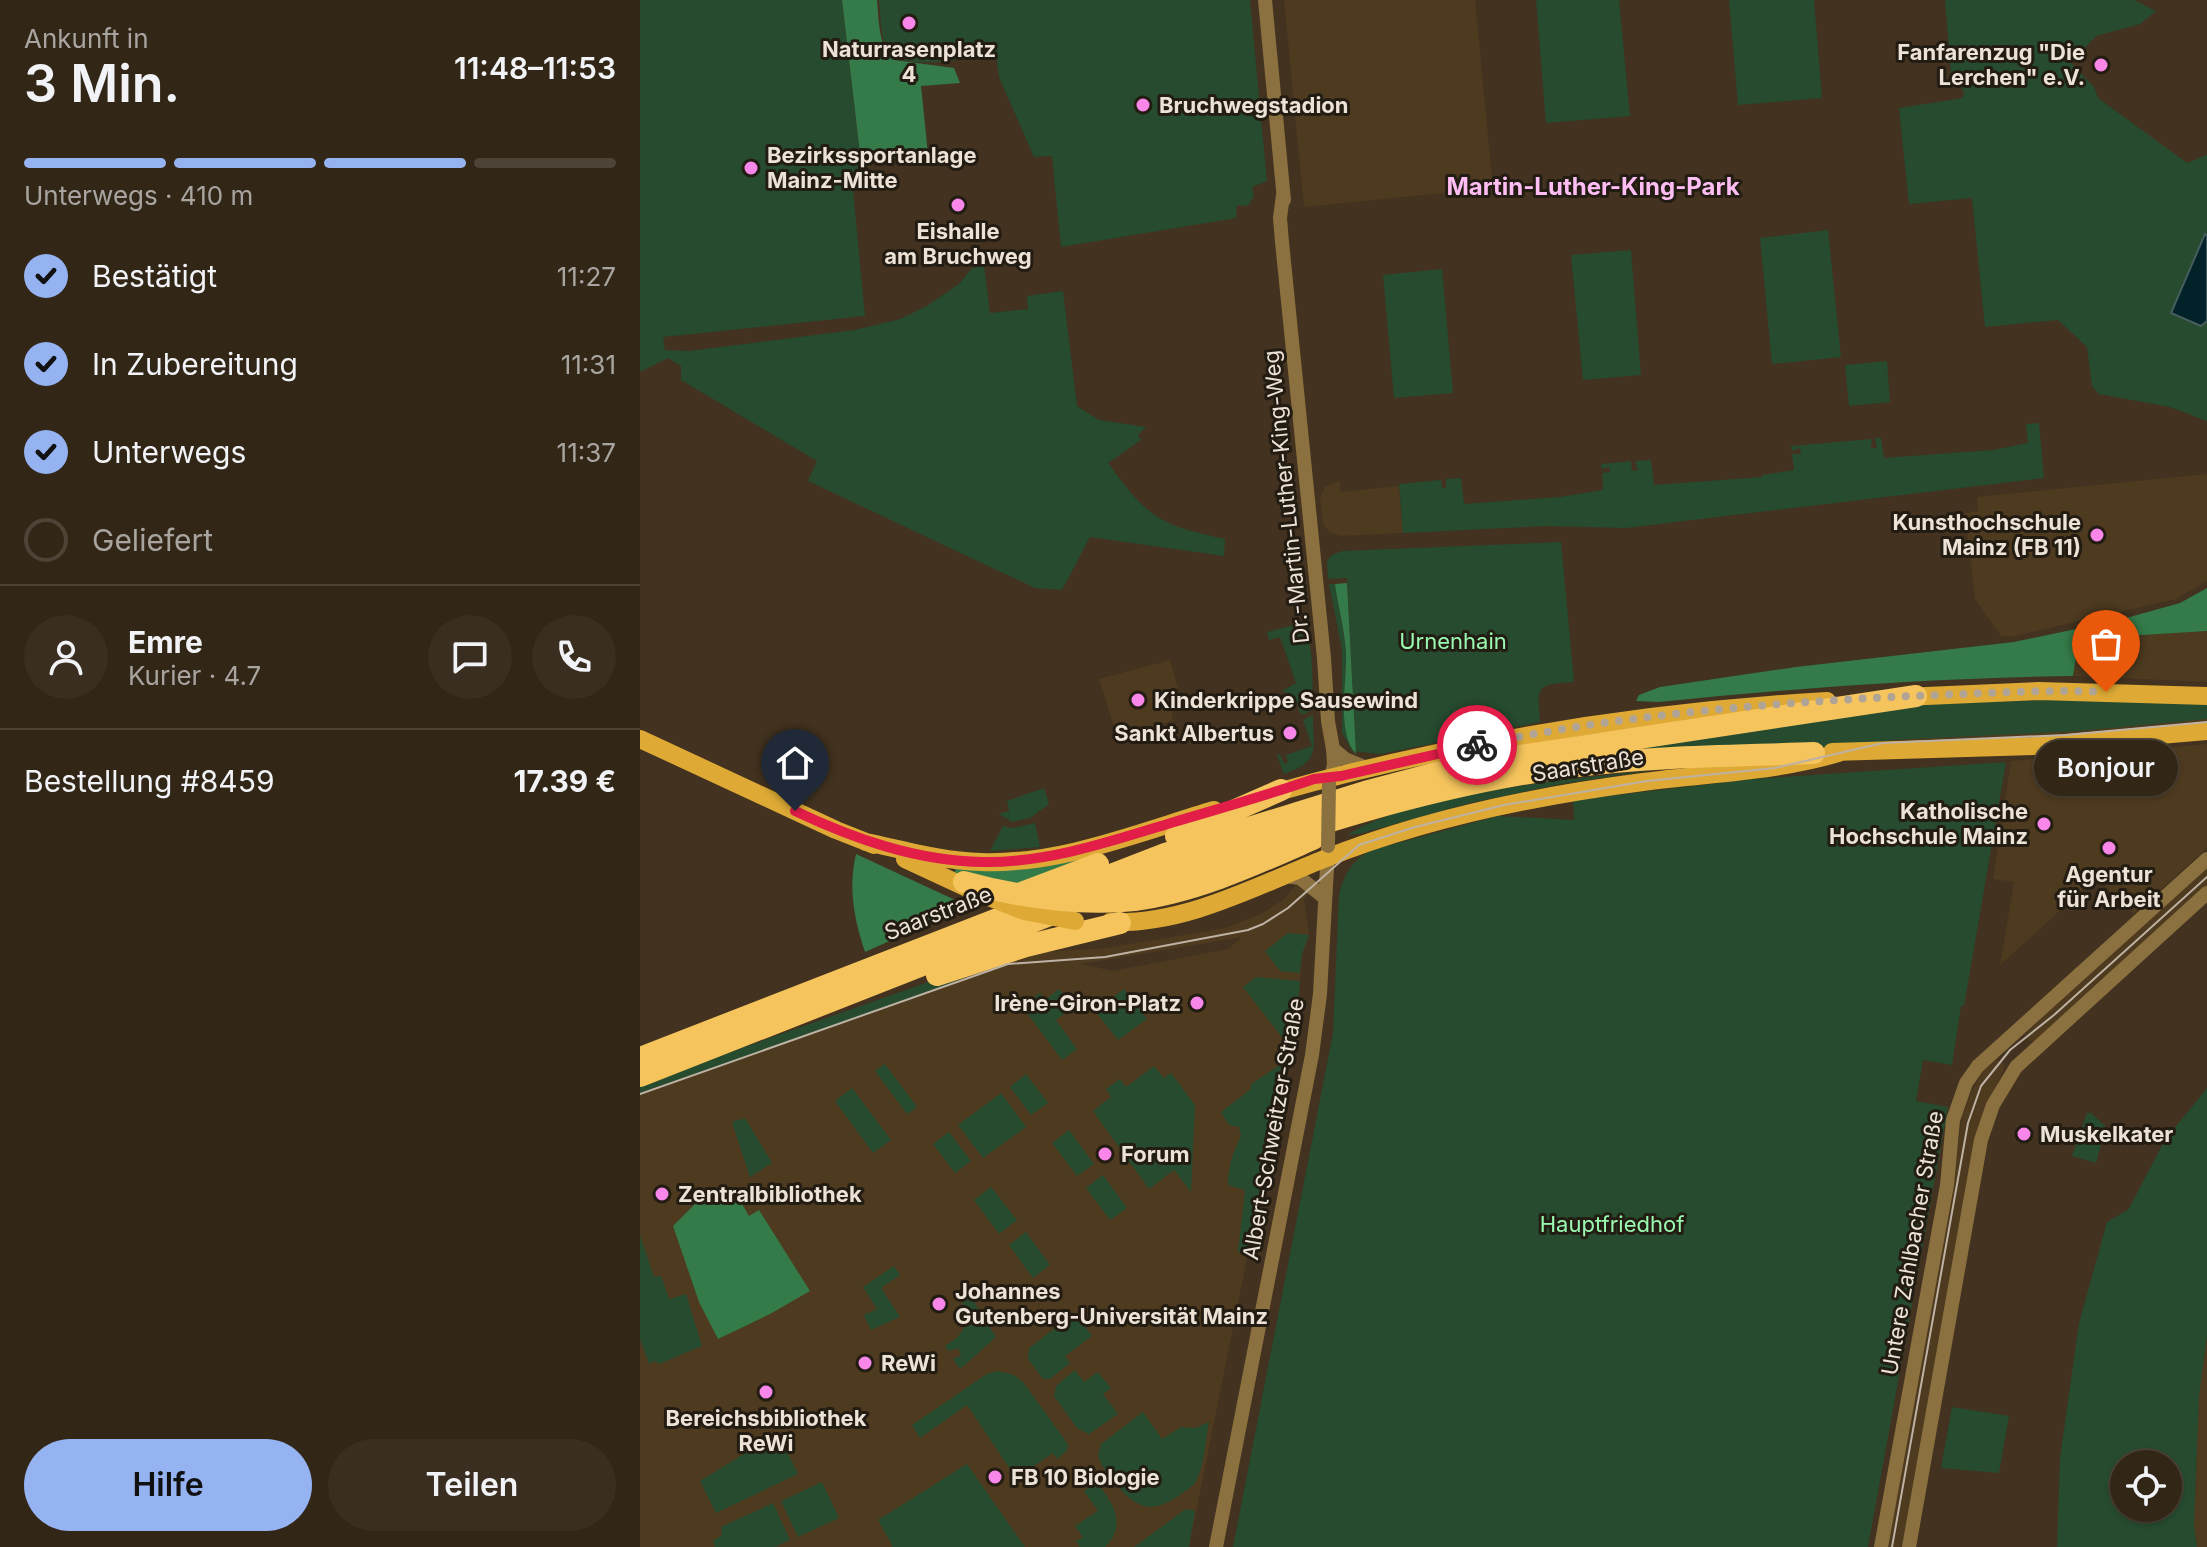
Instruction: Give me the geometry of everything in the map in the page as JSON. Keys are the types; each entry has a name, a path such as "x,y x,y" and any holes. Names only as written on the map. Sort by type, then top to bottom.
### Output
{"highway":[{"name":"Saarstraße","path":"640,1058 1165,854 1365,792 1437,773 1548,751 1916,696"},
{"name":"Saarstraße","path":"640,1076 1064,909 1279,836 1362,813 1489,781 1576,766 1637,760 1814,753"},
{"path":"899,956 923,936 983,908 1203,827 1281,790"},
{"path":"958,881 1009,893 1066,901 1134,900 1175,892 1246,867 1313,839 1362,813"},
{"path":"736,1039 771,1034 968,964 1068,934 1120,923"}],"main road":[{"name":"Saarstraße","path":"866,842 954,860 1025,860 1078,849 1314,779 1329,781 1486,743 1622,720 1748,705 2039,691 2207,696"},
{"name":"Saarstraße","path":"1814,753 2034,746 2207,731"},
{"path":"640,739 827,827 866,842"},
{"name":"Saarstraße","path":"866,842 1024,911 1075,921 1120,923 1184,913 1282,876 1327,852 1445,819 1535,799 1647,781 1775,768 1842,752"}],"street":[{"name":"Dr.-Martin-Luther-King-Weg","path":"1264,1 1288,247 1286,268 1333,749 1334,765 1329,781"},
{"name":"Dr.-Martin-Luther-King-Weg","path":"1328,721 1323,766 1329,781"},
{"path":"1333,749 1345,759 1369,769"},
{"name":"Albert-Schweitzer-Straße","path":"1216,1547 1312,1055 1320,994 1329,781"},
{"path":"1282,876 1300,878 1325,893 1341,864 1359,845"},
{"name":"Untere Zahlbacher Straße","path":"1881,1547 1947,1185 1953,1120 1966,1083 1978,1066 2207,859"},
{"path":"1909,1547 1981,1140 1993,1105 2016,1067 2207,893"}],"shaded area":[{"path":"1284,0 1475,0 1493,188 1304,207"},
{"path":"2207,474 2207,581 2176,599 2010,637 2001,636 1975,599 1965,513 1978,511 1977,497"},
{"path":"1339,481 1341,492 1399,486 1403,533 1341,536 1330,533 1323,524 1320,498 1325,487"},
{"path":"2207,631 2207,682 2074,676 2079,639"},
{"name":"Kinderkrippe Sausewind","path":"1170,660 1178,688 1168,691 1173,709 1172,721 1117,736 1099,679"},
{"path":"2207,713 2207,725 2084,737 1829,747 1857,738"},
{"path":"2207,744 2207,848 2133,914 2097,877 2000,965 2014,882 1993,879 2011,761"},
{"path":"2207,867 2207,888 2033,1042 2028,1040 2026,1034 2034,1025"},
{"name":"Johannes Gutenberg-Universität Mainz","path":"1296,885 1311,892 1304,899 1309,935 1302,954 1298,1005 1189,1547 640,1547 640,1084 1019,954 1105,948 1225,928 1261,914 1284,899","holes":["1242,937 1228,949 1113,971 1081,964"]},
{"path":"1996,1060 2004,1063 2003,1072 1985,1109 1968,1179 1902,1547 1886,1547 1962,1116 1984,1070"},
{"path":"2207,1336 2207,1547 2197,1547 2194,1525 2199,1396"}],"green space":[{"path":"640,0 842,0 864,189 853,190 865,316 663,337 665,350 689,351 855,330 900,319 927,306 959,284 972,268 984,266 990,313 1028,309 1027,296 1063,291 1077,406 1099,420 1146,427 1138,435 1141,440 1108,463 1145,508 1157,516 1184,529 1225,539 1224,556 1090,537 1062,590 1035,588 808,481 817,461 681,380 681,366 668,358 640,372"},
{"path":"842,0 877,0 882,40 894,60 954,68 960,83 921,86 928,154 861,162"},
{"name":"Bruchwegstadion","path":"879,0 1250,0 1267,181 1252,187 1254,196 1248,206 1237,205 1236,218 1061,247 1052,156 1034,157 999,77 996,55 921,62 894,57 887,50 883,38"},
{"path":"1536,0 1619,0 1630,116 1546,123"},
{"path":"1729,0 1814,0 1822,98 1738,105"},
{"path":"1945,0 2134,0 2156,11 2140,24 2096,36 2071,63 2094,87 2098,98 2187,163 2207,155 2207,235 2204,235 2171,313 2206,324 2207,321 2207,421 2170,407 2099,394 2092,386 2087,347 2058,320 1985,327 1972,198 1909,204 1899,108 1963,98 1964,92 1951,73"},
{"path":"1828,230 1841,357 1772,364 1760,238"},
{"path":"1631,250 1641,375 1583,380 1571,255"},
{"path":"1442,269 1453,393 1394,398 1383,275"},
{"path":"1887,361 1890,402 1849,406 1845,365"},
{"path":"2039,423 2044,478 1626,528 1546,526 1403,533 1399,484 1441,480 1442,488 1446,488 1446,479 1461,478 1464,504 1560,497 1603,490 1602,473 1610,472 1609,467 1602,469 1601,464 1631,461 1632,471 1638,470 1635,461 1651,460 1654,485 1762,477 1794,470 1792,454 1801,454 1800,448 1792,451 1791,446 1872,439 1871,448 1877,448 1875,438 1881,438 1884,458 1993,450 2028,443 2026,424"},
{"name":"Urnenhain","path":"1561,542 1574,682 1552,684 1542,689 1539,694 1540,722 1380,754 1356,751 1347,578 1328,579 1327,561 1332,555 1342,551"},
{"path":"1347,583 1356,754 1350,745 1344,720 1346,654 1335,584"},
{"path":"1329,584 1335,584 1344,636 1344,719 1350,744 1355,751 1352,751 1342,733 1342,650"},
{"path":"2207,588 2207,631 2079,639 2073,676 1918,681 1659,702 1636,701 1639,695 1660,687 1796,667 2014,642 2119,620 2180,603"},
{"path":"1301,623 1309,639 1312,677 1313,710 1304,714 1300,713 1295,697 1282,691 1296,683 1280,637 1269,640 1267,632"},
{"path":"2077,699 2207,703 2207,719 2080,731 1894,740 1829,747 1707,748 1598,755 1893,705"},
{"path":"1313,715 1312,753 1304,764 1284,774 1277,755 1280,754 1284,764 1288,762 1286,755 1312,746 1303,720"},
{"name":"Hauptfriedhof","path":"2006,762 1952,1065 1923,1060 1916,1101 1948,1107 1868,1547 1233,1547 1333,1033 1339,895 1346,874 1354,863 1372,850 1498,816 1574,820 1573,800 1753,779"},
{"path":"1655,770 1562,784 1470,803 1347,835 1386,816 1456,797 1540,783"},
{"path":"1044,788 1049,804 1030,818 1012,822 999,814 1009,811 1007,801"},
{"path":"1035,823 1040,847 990,851 1003,826 1012,828"},
{"path":"1113,845 1011,890 954,875 957,864"},
{"path":"856,854 968,906 865,952 853,903 852,879"},
{"path":"1288,933 1309,935 1302,954 1300,973 1280,971 1265,951"},
{"path":"968,968 971,975 906,1001 640,1093 640,1084"},
{"path":"1256,977 1300,981 1298,1005 1288,1045 1243,987"},
{"path":"1059,989 1073,1007 1056,1020 1077,1049 1062,1060 1022,1006 1040,993 1045,1000"},
{"path":"1124,989 1147,1019 1118,1040 1095,1011"},
{"path":"1283,1063 1286,1066 1248,1253 1238,1252 1245,1190 1228,1185 1232,1160 1241,1136 1239,1127 1229,1125 1221,1112 1251,1089 1251,1084"},
{"path":"885,1064 917,1107 907,1114 875,1071"},
{"path":"1154,1066 1164,1078 1171,1073 1195,1105 1191,1192 1174,1170 1149,1189 1093,1111 1111,1097 1106,1089 1120,1079 1126,1087"},
{"path":"1026,1074 1048,1103 1031,1115 1010,1087"},
{"path":"852,1088 891,1140 873,1153 835,1101"},
{"path":"2207,1088 2207,1336 2199,1396 2194,1525 2197,1547 2057,1547 2060,1458 2079,1323 2107,1222 2128,1210 2165,1140"},
{"path":"1001,1093 1026,1127 983,1158 958,1125"},
{"path":"2087,1113 2106,1127 2096,1163 2072,1156"},
{"path":"745,1118 772,1163 750,1177 732,1122"},
{"path":"1069,1130 1094,1164 1077,1176 1052,1143"},
{"path":"949,1132 971,1161 955,1173 933,1144"},
{"path":"1103,1175 1127,1208 1110,1220 1086,1188"},
{"path":"991,1187 1017,1220 999,1234 974,1200"},
{"path":"734,1190 749,1216 759,1210 810,1291 718,1339 699,1302 673,1226 698,1201"},
{"path":"1026,1232 1050,1265 1033,1278 1009,1245"},
{"path":"640,1235 654,1277 661,1276 669,1299 686,1294 702,1346 659,1364 655,1361 649,1364 640,1339"},
{"path":"894,1266 900,1275 881,1288 900,1317 871,1330 864,1315 877,1309 863,1287"},
{"path":"971,1297 996,1337 960,1369 953,1359 961,1355 958,1348 948,1351 945,1345 957,1338 964,1328 962,1303"},
{"path":"1075,1313 1092,1336 1065,1356 1070,1363 1050,1379 1043,1379 1028,1359 1029,1348"},
{"path":"1075,1370 1084,1382 1098,1372 1111,1388 1103,1394 1118,1414 1089,1434 1077,1428 1054,1396 1056,1386"},
{"path":"997,1371 1014,1375 1023,1382 1068,1444 1067,1451 1057,1459 1053,1453 1016,1478 967,1405 920,1438 912,1425 987,1374"},
{"path":"1952,1407 2009,1416 1999,1473 1941,1468"},
{"path":"1143,1412 1162,1439 1181,1427 1195,1428 1209,1422 1203,1461 1195,1483 1170,1501 1152,1507 1129,1498 1104,1468 1098,1455 1101,1444"},
{"path":"778,1433 798,1474 716,1513 700,1481"},
{"path":"967,1464 1025,1547 893,1547 878,1520"},
{"path":"1096,1480 1115,1513 1116,1530 1105,1547 1080,1547 1076,1541 1083,1537 1075,1526 1098,1511 1084,1491"},
{"path":"822,1482 839,1518 798,1537 781,1501"},
{"path":"773,1503 790,1540 775,1547 715,1547 713,1541 722,1535 721,1527"},
{"path":"1186,1509 1195,1511 1189,1547 1134,1547"}],"water":[{"path":"2205,234 2207,321 2201,326 2171,313"}],"tram line":[{"path":"640,1094 1008,964 1105,957 1248,930 1288,908 1359,845 1415,827 1504,805 1647,781 1775,768 1883,743 2065,735 2207,722"},
{"path":"1892,1547 1968,1123 1981,1086 2010,1050 2054,1015 2207,877"}],"way so far":[{"path":"1477,745 1622,720 1748,705 1976,692 2106,692"}],"place":[{"name":"Naturrasenplatz 4","path":"909,23"},
{"name":"Fanfarenzug \"Die Lerchen\" e.V.","path":"2101,65"},
{"name":"Bruchwegstadion","path":"1143,105"},
{"name":"Bezirkssportanlage Mainz-Mitte","path":"751,168"},
{"name":"Eishalle am Bruchweg","path":"958,205"},
{"name":"Kunsthochschule Mainz (FB 11)","path":"2097,535"},
{"name":"Bonjour","path":"2106,692"},
{"name":"Kinderkrippe Sausewind","path":"1138,700"},
{"name":"Sankt Albertus","path":"1290,733"},
{"name":"Katholische Hochschule Mainz","path":"2044,824"},
{"name":"Agentur für Arbeit","path":"2109,848"},
{"name":"Irène-Giron-Platz","path":"1197,1003"},
{"name":"Muskelkater","path":"2024,1134"},
{"name":"Forum","path":"1105,1154"},
{"name":"Zentralbibliothek","path":"662,1194"},
{"name":"Johannes Gutenberg-Universität Mainz","path":"939,1304"},
{"name":"ReWi","path":"865,1363"},
{"name":"Bereichsbibliothek ReWi","path":"766,1392"},
{"name":"FB 10 Biologie","path":"995,1477"}],"district":[{"name":"Martin-Luther-King-Park","path":"1593,187"}],"route":[{"path":"795,811 866,842 927,856 982,862 1025,860 1142,832 1314,779 1341,776 1477,745"}]}
